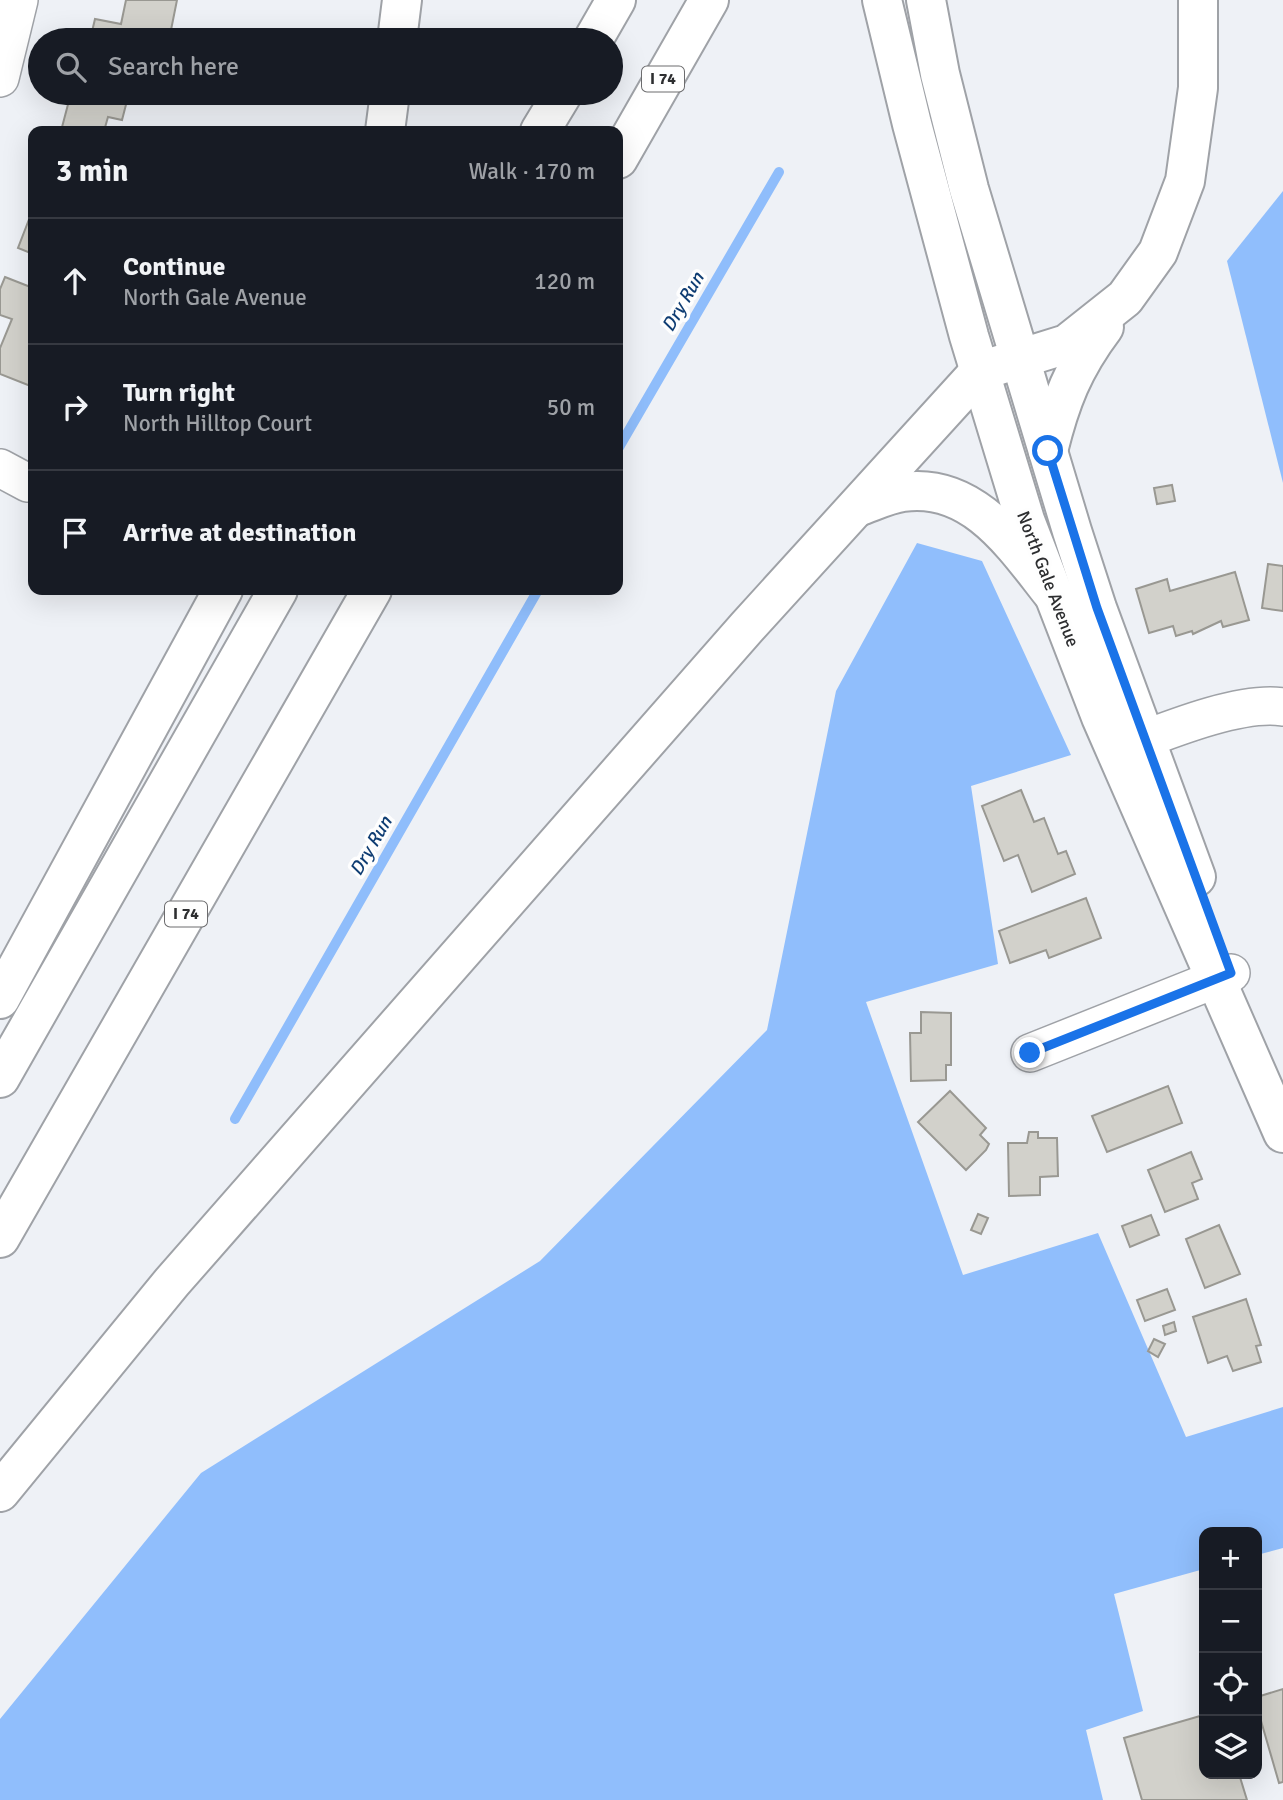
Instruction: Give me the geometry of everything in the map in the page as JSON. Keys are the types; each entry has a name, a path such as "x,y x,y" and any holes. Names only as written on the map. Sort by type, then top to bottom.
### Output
{"main road":[{"path":"398,28 402,0"},
{"path":"600,28 616,0"},
{"name":"I 74","path":"623,150 709,0"},
{"name":"North Gale Avenue","path":"883,0 909,113 980,371 1025,520 1052,593 1130,745 1283,1118"},
{"name":"North Gale Avenue","path":"926,0 967,177 1097,608 1130,745"},
{"path":"1048,451 1059,407 1080,358 1158,252 1185,181 1198,88 1198,0"},
{"path":"385,126 388,105"},
{"path":"543,126 556,105"},
{"path":"0,1492 172,1282 857,506 980,371 1020,356 1067,344 1125,298"},
{"path":"857,506 904,491 947,494 983,513 1015,546 1052,593"},
{"path":"0,999 220,595"},
{"path":"0,1077 275,595"},
{"name":"I 74","path":"0,1238 369,595"},
{"name":"North Gale Avenue","path":"1224,976 1283,1133"}],"street":[{"path":"0,78 19,0"},
{"path":"1130,745 1242,709 1259,705 1283,707"},
{"path":"1030,1053 1224,976"}],"shaded area":[{"path":"1283,191 1283,483 1227,261"},
{"path":"917,543 982,561 1071,755 971,786 998,964 866,1002 963,1275 1098,1233 1186,1437 1283,1407 1283,1548 1262,1554 1262,1527 1199,1527 1199,1570 1114,1594 1143,1711 1086,1730 1103,1800 0,1800 0,1719 201,1473 540,1261 767,1030 836,691"}],"building":[{"path":"126,0 177,0 171,28 93,28 95,19 121,24"},
{"path":"68,105 126,105 122,120 108,117 105,126 62,126"},
{"path":"28,222 28,252 18,248"},
{"path":"5,277 28,286 28,385 0,374 0,348 12,319 0,315 0,289"},
{"path":"1172,485 1175,501 1157,504 1154,488"},
{"path":"1268,564 1283,566 1283,611 1262,608"},
{"path":"1235,572 1249,620 1223,627 1221,621 1193,634 1192,631 1176,636 1173,626 1149,633 1136,589 1167,579 1170,591"},
{"path":"1021,790 1034,822 1044,818 1058,854 1066,851 1075,874 1032,892 1018,855 1004,861 982,806"},
{"path":"1086,898 1101,938 1049,958 1046,950 1010,963 999,931"},
{"path":"921,1012 951,1013 951,1065 946,1065 946,1080 911,1081 910,1033 921,1033"},
{"path":"1168,1086 1182,1123 1107,1152 1092,1116"},
{"path":"950,1091 986,1128 980,1135 989,1144 966,1170 918,1122"},
{"path":"1029,1132 1038,1132 1038,1138 1057,1138 1058,1176 1040,1177 1040,1195 1009,1196 1008,1143 1027,1143"},
{"path":"1191,1152 1202,1179 1192,1183 1198,1199 1165,1212 1148,1170"},
{"path":"978,1214 988,1218 981,1234 971,1230"},
{"path":"1151,1215 1159,1235 1130,1247 1122,1226"},
{"path":"1219,1225 1240,1274 1205,1288 1186,1239"},
{"path":"1167,1289 1175,1310 1145,1321 1137,1300"},
{"path":"1246,1299 1261,1345 1256,1346 1261,1362 1233,1371 1227,1356 1208,1363 1193,1317"},
{"path":"1174,1322 1176,1331 1165,1335 1163,1326"},
{"path":"1154,1339 1165,1344 1158,1357 1148,1351"},
{"path":"1283,1689 1283,1782 1279,1783 1262,1724 1262,1695"},
{"path":"1199,1716 1199,1779 1241,1779 1247,1800 1142,1800 1124,1738"}],"waterway":[{"name":"Dry Run","path":"623,440 779,172"},
{"name":"Dry Run","path":"235,1119 535,595"}],"route":[{"path":"1030,1053 1231,973 1097,608 1048,451"}]}
